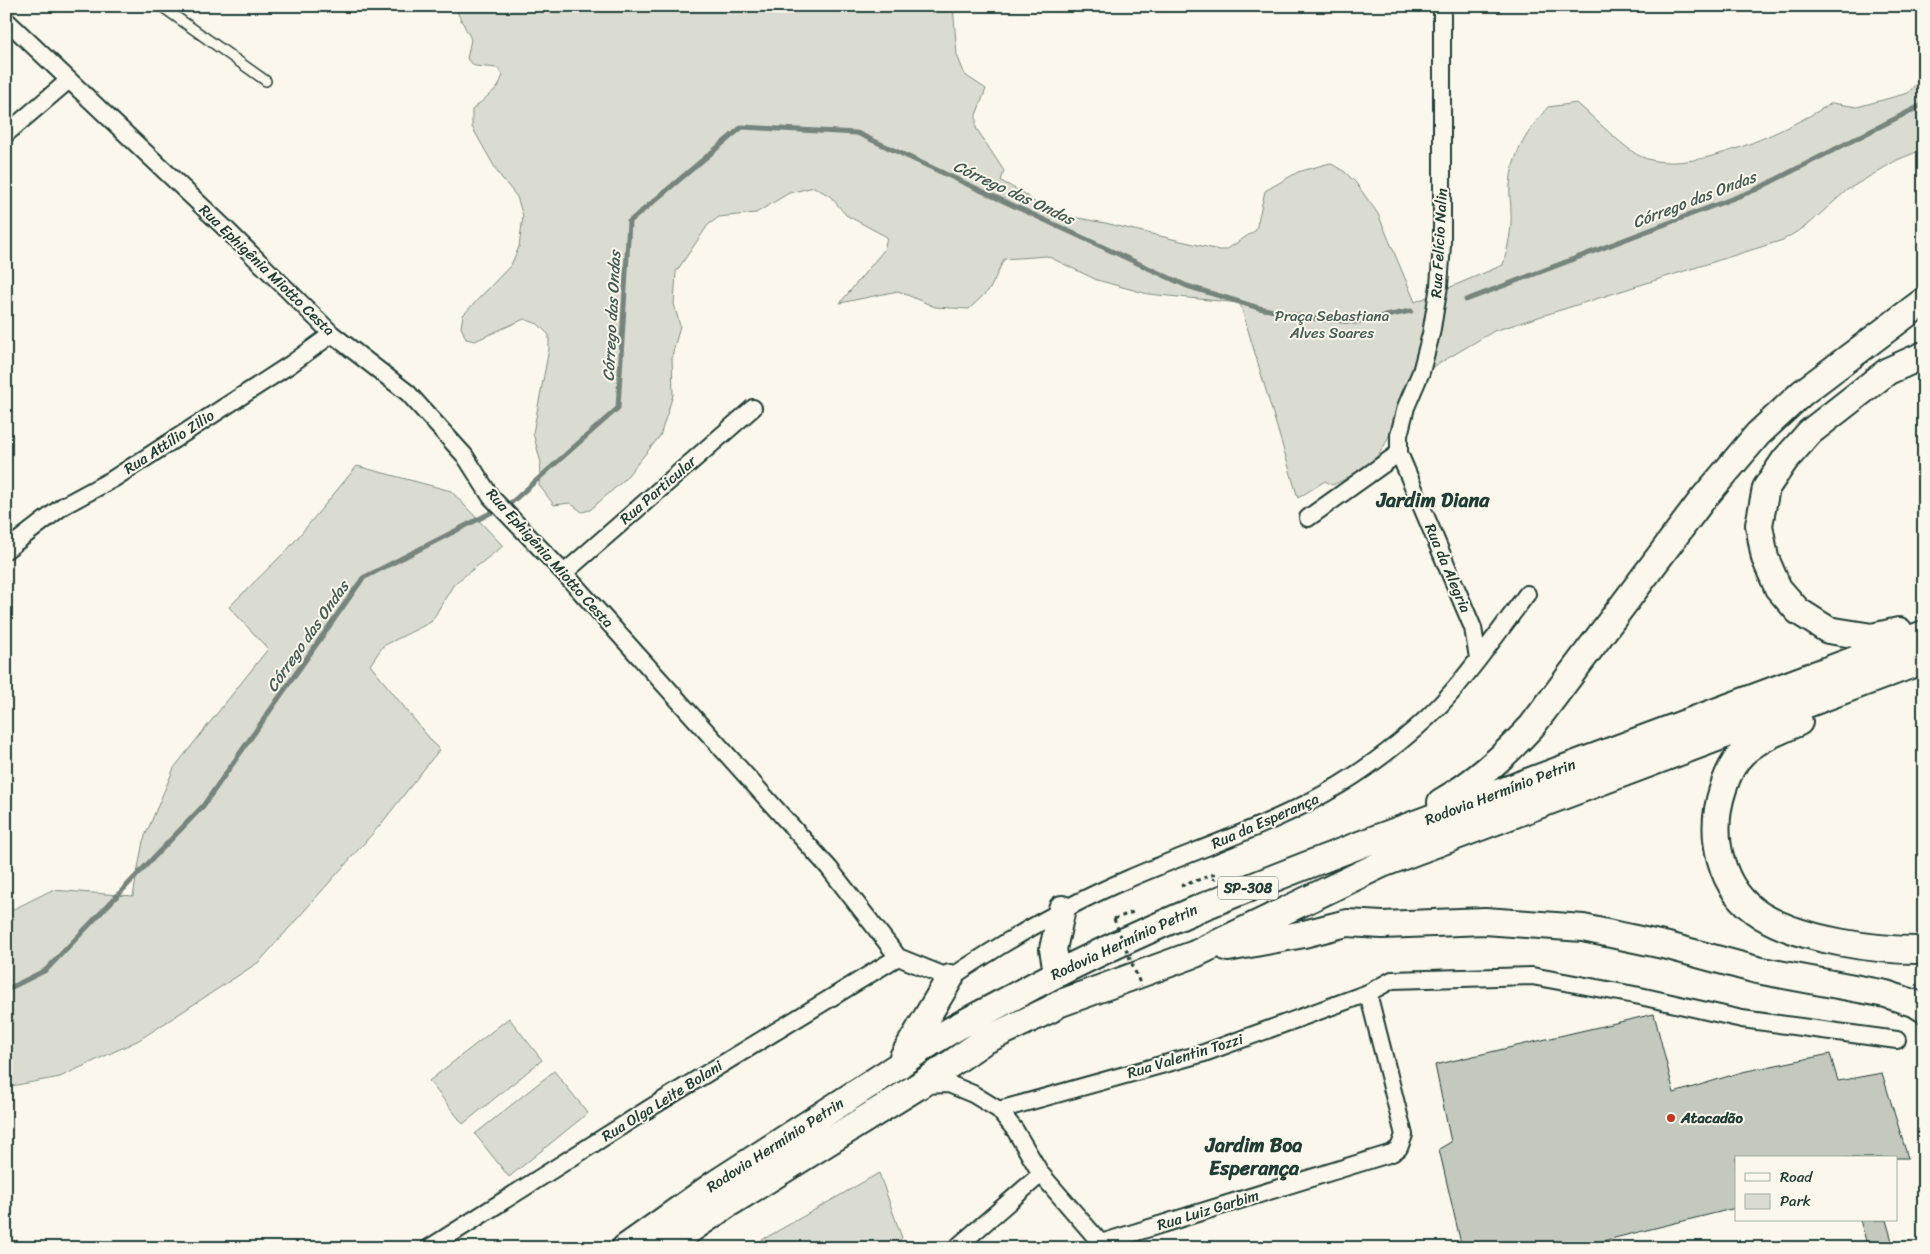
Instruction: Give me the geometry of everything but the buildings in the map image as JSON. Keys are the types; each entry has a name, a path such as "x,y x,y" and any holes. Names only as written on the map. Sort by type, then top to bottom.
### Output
{"main road":[{"path":"1324,858 1430,808 1466,787 1509,751 1532,726 1702,500 1758,434 1802,393 1924,301"},
{"path":"1924,355 1888,371 1810,432 1785,460 1766,488 1760,525 1765,558 1778,588 1798,611 1828,630 1872,637 1924,626"},
{"name":"Rodovia Hermínio Petrin","path":"625,1248 715,1184 898,1066 922,1047 1057,972 1188,912 1324,858 1924,634"},
{"path":"1924,661 1756,742 1742,754 1728,775 1719,800 1716,836 1720,859 1727,878 1745,902 1761,915 1789,930 1798,932 1895,950 1924,950"},
{"name":"Rodovia Hermínio Petrin","path":"663,1248 728,1204 920,1085 984,1040 1051,1010 1058,1004 1195,954 1382,864 1924,661"},
{"path":"1057,972 1053,949 1062,909"},
{"path":"1195,954 1304,934 1347,923 1382,925 1485,921 1573,927 1668,946 1757,970 1886,994 1916,1004 1924,1009"},
{"path":"898,1066 950,978"}],"street":[{"name":"Rua Felício Nalin","path":"1399,453 1399,435 1406,407 1421,372 1431,334 1442,245 1442,6"},
{"name":"Rua Ephigênia Miotto Cesta","path":"6,20 227,230 332,334 408,394 465,456 491,496 564,573 830,868 898,957"},
{"path":"6,134 69,80"},
{"name":"Rua Attílio Zilio","path":"6,550 63,506 113,479 291,364 332,334"},
{"name":"Rua Particular","path":"564,573 753,408"},
{"path":"1308,518 1399,453"},
{"name":"Rua da Alegria","path":"1399,453 1461,596 1473,628 1478,658"},
{"name":"Rua da Esperança","path":"950,978 1011,937 1062,909 1126,879 1305,806 1343,783 1427,718 1451,693 1527,594"},
{"path":"898,957 950,978"},
{"name":"Rua Olga Leite Bolani","path":"429,1248 658,1102 898,957"},
{"name":"Rua Valentin Tozzi","path":"999,1110 1204,1053 1368,993 1392,980 1532,976 1640,996 1742,1019 1897,1040"},
{"name":"Rua Luiz Garbim","path":"1103,1246 1392,1153 1399,1148 1404,1135 1368,993"},
{"path":"920,1085 949,1084 999,1110 1015,1130 1041,1174 1103,1246"},
{"path":"956,1248 1041,1174"}],"lane":[{"path":"161,6 266,81"}],"path":[{"path":"1114,918 1141,986"}],"green space":[{"name":"Praça Sebastiana Alves Soares","path":"454,6 953,6 957,55 965,75 986,89 976,115 976,128 1004,171 1001,181 1025,194 1046,212 1226,250 1256,230 1265,191 1298,172 1330,163 1345,172 1356,183 1378,214 1415,302 1503,265 1510,232 1510,188 1514,163 1522,143 1548,107 1577,103 1636,154 1662,162 1686,161 1739,148 1814,114 1832,103 1857,107 1908,93 1924,75 1924,149 1897,160 1847,190 1808,225 1783,240 1494,331 1404,384 1390,434 1384,447 1365,467 1332,485 1325,481 1298,498 1240,303 1148,294 1097,280 1047,256 1004,259 990,289 969,309 935,307 898,291 840,303 884,250 887,237 846,215 830,196 814,187 789,193 756,213 719,217 708,225 676,272 674,304 680,326 672,356 673,395 660,436 624,480 590,510 582,512 570,503 554,505 539,485 541,463 533,433 549,349 549,335 538,324 524,319 475,341 466,339 461,327 463,315 511,265 519,247 523,216 517,197 498,173 472,127 472,110 498,87 503,75 498,68 475,66 467,59 471,39"},
{"path":"357,466 451,491 503,546 454,584 431,622 383,646 370,665 439,750 381,824 259,962 139,1040 60,1077 6,1087 6,913 52,890 133,896 143,841 174,768 268,649 229,607 289,548"},
{"path":"509,1018 542,1060 463,1124 429,1081"},
{"path":"554,1071 588,1113 509,1177 475,1134"},
{"path":"879,1173 902,1238 892,1248 748,1248"}],"waterway":[{"name":"Córrego das Ondas","path":"1466,300 1755,190 1924,104"},
{"name":"Córrego das Ondas","path":"6,990 46,970 203,806 363,578 512,502 618,408 629,222 742,127 857,133 1187,286 1259,308 1309,318 1355,322 1411,311"}],"place":[{"name":"Atacadão","path":"1671,1118"}],"district":[{"name":"Jardim Diana","path":"1433,500"},
{"name":"Jardim Boa Esperança","path":"1254,1156"}]}
